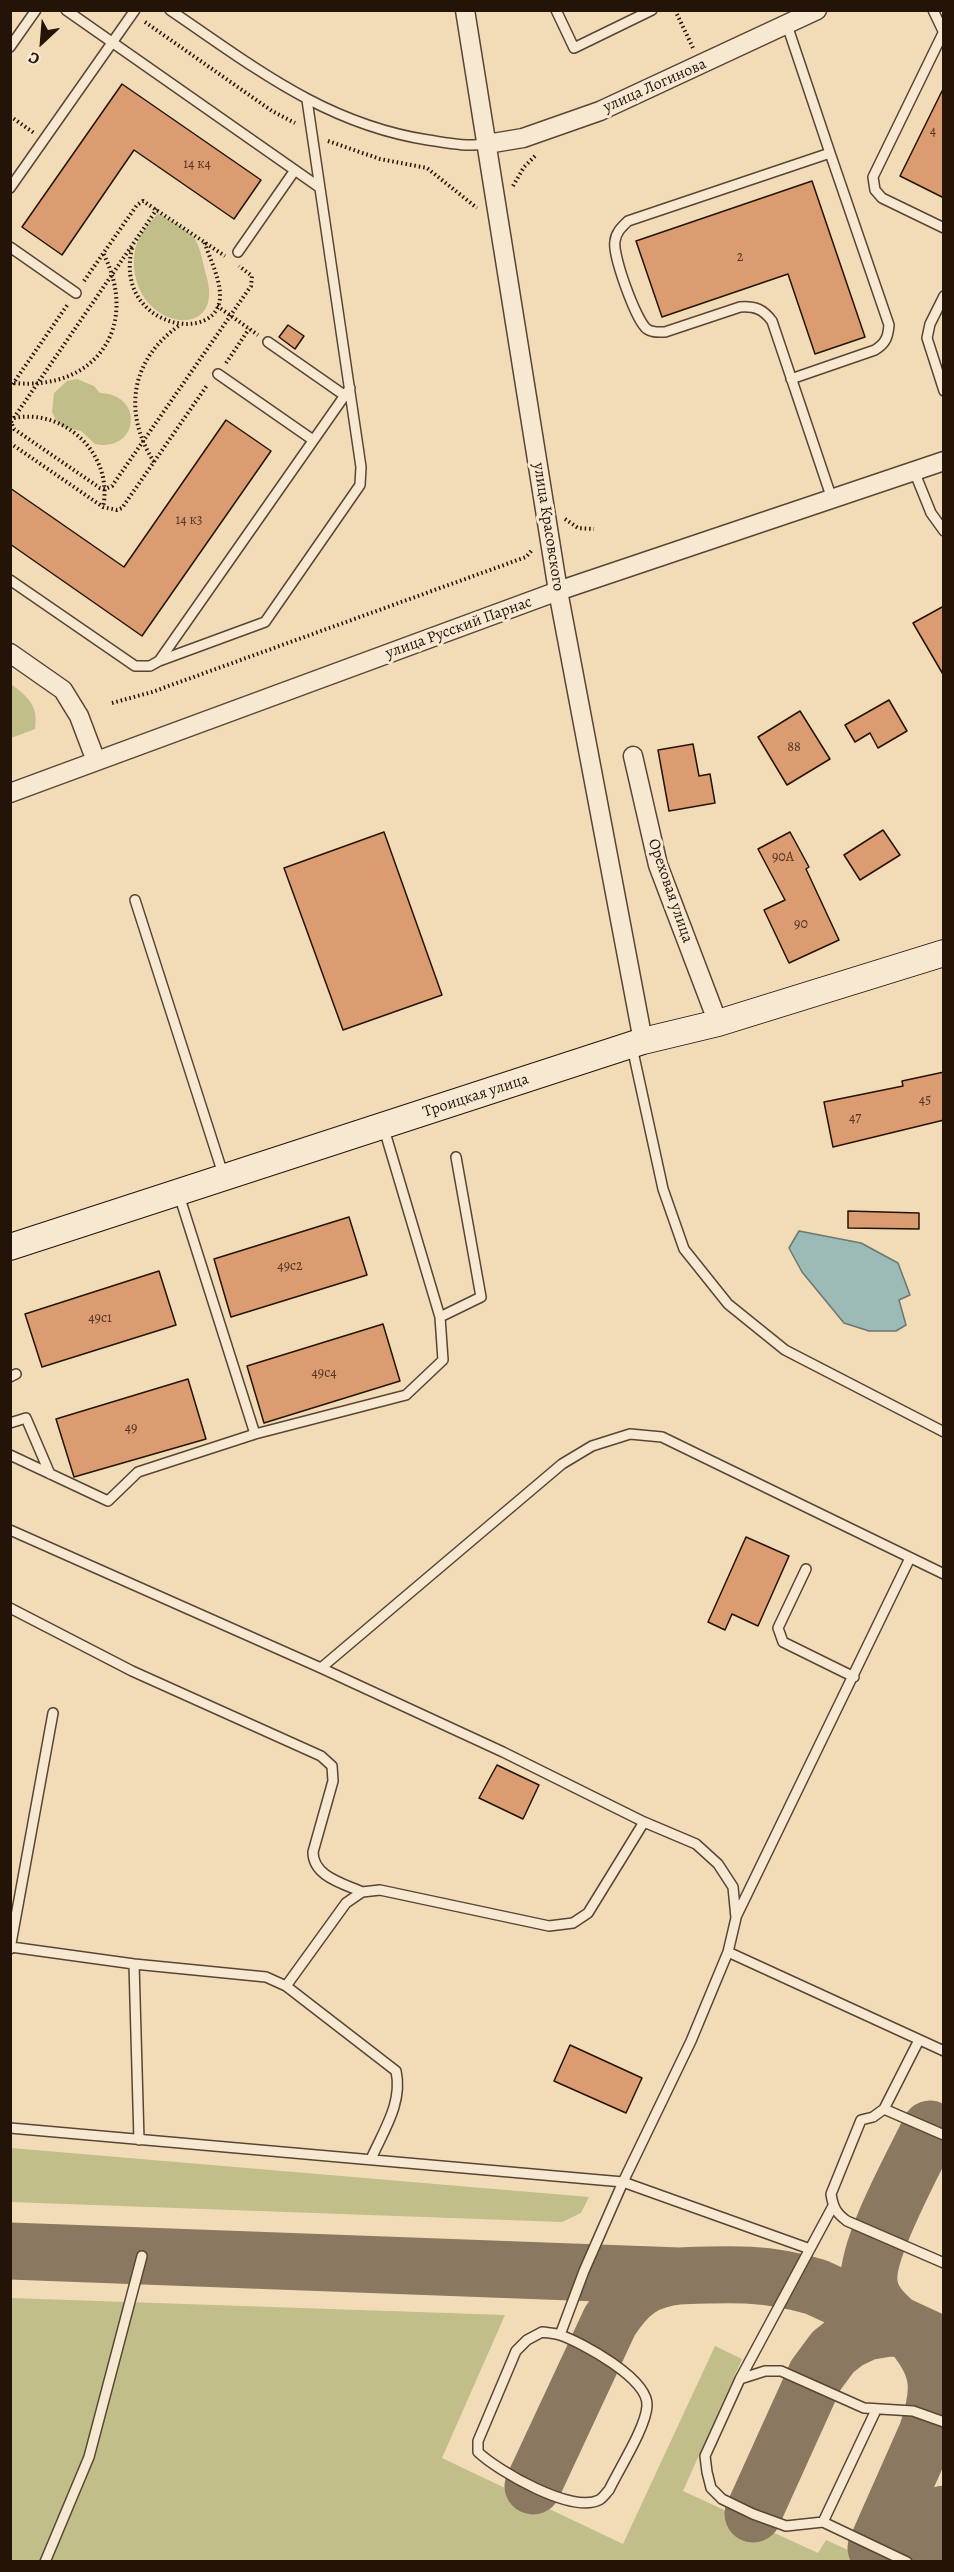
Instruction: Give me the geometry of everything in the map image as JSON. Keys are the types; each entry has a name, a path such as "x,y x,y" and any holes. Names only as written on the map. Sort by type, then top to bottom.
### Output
{"street":[{"name":"улица Красовского","path":"465,10 558,591 637,1043"},
{"name":"улица Логинова","path":"487,144 523,138 600,111 818,10"},
{"name":"улица Русский Парнас","path":"10,793 558,591 944,461"},
{"path":"10,653 63,690 79,716 96,761"},
{"name":"Ореховая улица","path":"633,756 658,864 718,1023"},
{"name":"Троицкая улица","path":"10,1247 225,1179 637,1043 718,1023 944,952"}],"lane":[{"path":"10,47 36,10"},
{"path":"66,10 319,187"},
{"path":"170,10 308,100 361,124 388,132 469,146 487,144"},
{"path":"556,10 574,48 633,14 652,10"},
{"path":"933,10 943,31 873,177 875,190 882,198 944,228"},
{"path":"10,188 134,12"},
{"path":"787,25 889,325 888,336 883,345 875,350 791,379"},
{"path":"10,580 135,666 150,666 260,625 273,613 360,485 361,467 347,391 308,100"},
{"path":"830,153 627,221 619,230 614,249 638,319 648,330 656,333 665,332 740,307 759,308 772,321 832,499"},
{"path":"238,252 295,170"},
{"path":"10,247 76,293"},
{"path":"944,296 930,324 927,338 944,391"},
{"path":"268,342 347,391"},
{"path":"218,374 313,440"},
{"path":"159,661 347,391"},
{"path":"914,471 931,513 944,531"},
{"path":"135,900 225,1179"},
{"path":"637,1043 663,1189 684,1249 728,1304 785,1350 944,1432"},
{"path":"10,1455 108,1502 138,1472 255,1434 406,1395 443,1360 440,1317 383,1126"},
{"path":"440,1317 481,1297 456,1156"},
{"path":"178,1193 255,1434"},
{"path":"10,1423 26,1418 50,1474"},
{"path":"321,1668 562,1464 592,1446 630,1434 662,1437 944,1574"},
{"path":"10,1530 321,1668 696,1844 718,1864 733,1887 736,1918"},
{"path":"560,2335 584,2271 623,2182 691,2041 728,1952 736,1918 910,1558"},
{"path":"806,1569 778,1628 779,1637 783,1642 854,1677"},
{"path":"10,1608 132,1671 321,1756 332,1766 333,1781 313,1852 313,1863 319,1871 362,1892"},
{"path":"53,1713 11,1948 134,1964 266,1977 286,1986 396,2070 399,2086 397,2102 371,2159"},
{"path":"286,1986 346,1903 362,1892 380,1890 549,1926 573,1923 588,1913 645,1822"},
{"path":"728,1952 944,2051"},
{"path":"134,1964 139,2140"},
{"path":"919,2040 885,2109 873,2117 861,2120 831,2194 833,2206 838,2215 847,2221 944,2263"},
{"path":"885,2109 944,2135"},
{"path":"10,2128 623,2182 810,2249"},
{"path":"833,2206 740,2379 705,2456 711,2488 722,2499 777,2523 786,2526 823,2522 907,2562"},
{"path":"45,2562 89,2457 142,2256"},
{"path":"542,2332 560,2335 621,2368 641,2387 648,2403 644,2419 609,2490 600,2500 587,2503 566,2501 533,2486 478,2452 478,2441 516,2351 527,2340 542,2332"},
{"path":"740,2379 765,2371 781,2371 864,2408 913,2411 944,2422"},
{"path":"823,2522 876,2410"}],"path":[{"path":"675,10 695,52"},
{"path":"134,12 272,111 332,143 380,159 427,168 481,212"},
{"path":"10,116 44,140"},
{"path":"158,209 252,276 251,286 112,486 105,489 100,488 14,429 11,424 12,419 133,245 158,209"},
{"path":"133,245 130,277 138,298 156,316 181,325 197,323 209,316 217,306 219,290 204,241"},
{"path":"14,383 36,385 66,378 92,361 103,349 116,320 118,304 113,273 103,253"},
{"path":"217,306 268,342"},
{"path":"154,462 142,442 135,415 137,382 152,351 161,340 181,325"},
{"path":"10,443 103,507 111,511 122,508 249,329"},
{"path":"12,419 23,417 52,420 77,434 95,456 105,489 103,507"},
{"path":"560,512 564,519 578,528 594,529"},
{"path":"112,703 152,692 526,557 534,548"}],"shaded area":[{"path":"158,213 189,232 199,247 209,296 204,311 194,319 179,320 164,315 150,305 139,288 134,266 135,248 146,227"},
{"path":"77,379 94,386 100,393 115,396 124,403 130,412 131,422 128,432 121,440 110,444 95,444 81,431 63,427 56,420 52,412 54,393 67,381"},
{"path":"11,684 31,703 36,721 35,729 11,738"},
{"path":"11,2148 589,2197 581,2213 562,2222 11,2202"},
{"path":"11,2298 505,2315 442,2458 623,2544 715,2346 742,2359 683,2491 818,2553 826,2540 872,2561 11,2562"}],"water":[{"path":"799,1231 861,1243 898,1263 910,1295 899,1300 906,1325 896,1331 869,1331 844,1323 802,1272 789,1248"}],"building":[{"path":"122,84 261,180 234,219 134,150 62,255 22,227"},
{"path":"944,87 944,198 900,176"},
{"path":"812,181 865,337 815,354 788,274 662,317 636,241"},
{"path":"288,325 304,336 295,349 279,337"},
{"path":"226,420 271,451 142,636 10,544 10,488 124,567"},
{"path":"944,606 944,676 913,623"},
{"path":"889,700 907,731 878,748 870,733 855,742 845,725"},
{"path":"800,711 830,759 787,785 758,737"},
{"path":"693,744 699,776 710,774 715,803 669,811 658,750"},
{"path":"883,830 900,855 860,880 844,855"},
{"path":"384,832 442,995 343,1030 284,868"},
{"path":"790,832 809,867 806,869 839,940 789,963 764,910 785,900 758,849"},
{"path":"944,1072 944,1120 833,1147 824,1102 903,1086 902,1081"},
{"path":"848,1211 919,1213 919,1229 848,1228"},
{"path":"349,1217 367,1275 231,1317 214,1259"},
{"path":"159,1271 176,1325 42,1367 25,1314"},
{"path":"383,1324 400,1381 264,1423 247,1366"},
{"path":"188,1379 206,1439 74,1477 56,1419"},
{"path":"746,1537 789,1556 758,1626 732,1614 725,1630 708,1622"},
{"path":"497,1765 539,1785 523,1819 479,1798"},
{"path":"570,2045 642,2078 626,2113 554,2081"}],"taxiway":[{"path":"895,2323 882,2310 872,2294 869,2282 870,2267 883,2228 930,2129"},
{"path":"10,2251 679,2276 764,2276 816,2287 944,2346"},
{"path":"533,2486 610,2321 624,2302 638,2289 656,2281 679,2276"},
{"path":"753,2514 816,2375 833,2352 847,2341 866,2332 890,2328 909,2330 920,2343 933,2367 936,2378 935,2403 927,2433"},
{"path":"876,2548 927,2433 944,2405"},
{"path":"922,2562 944,2514"}]}
